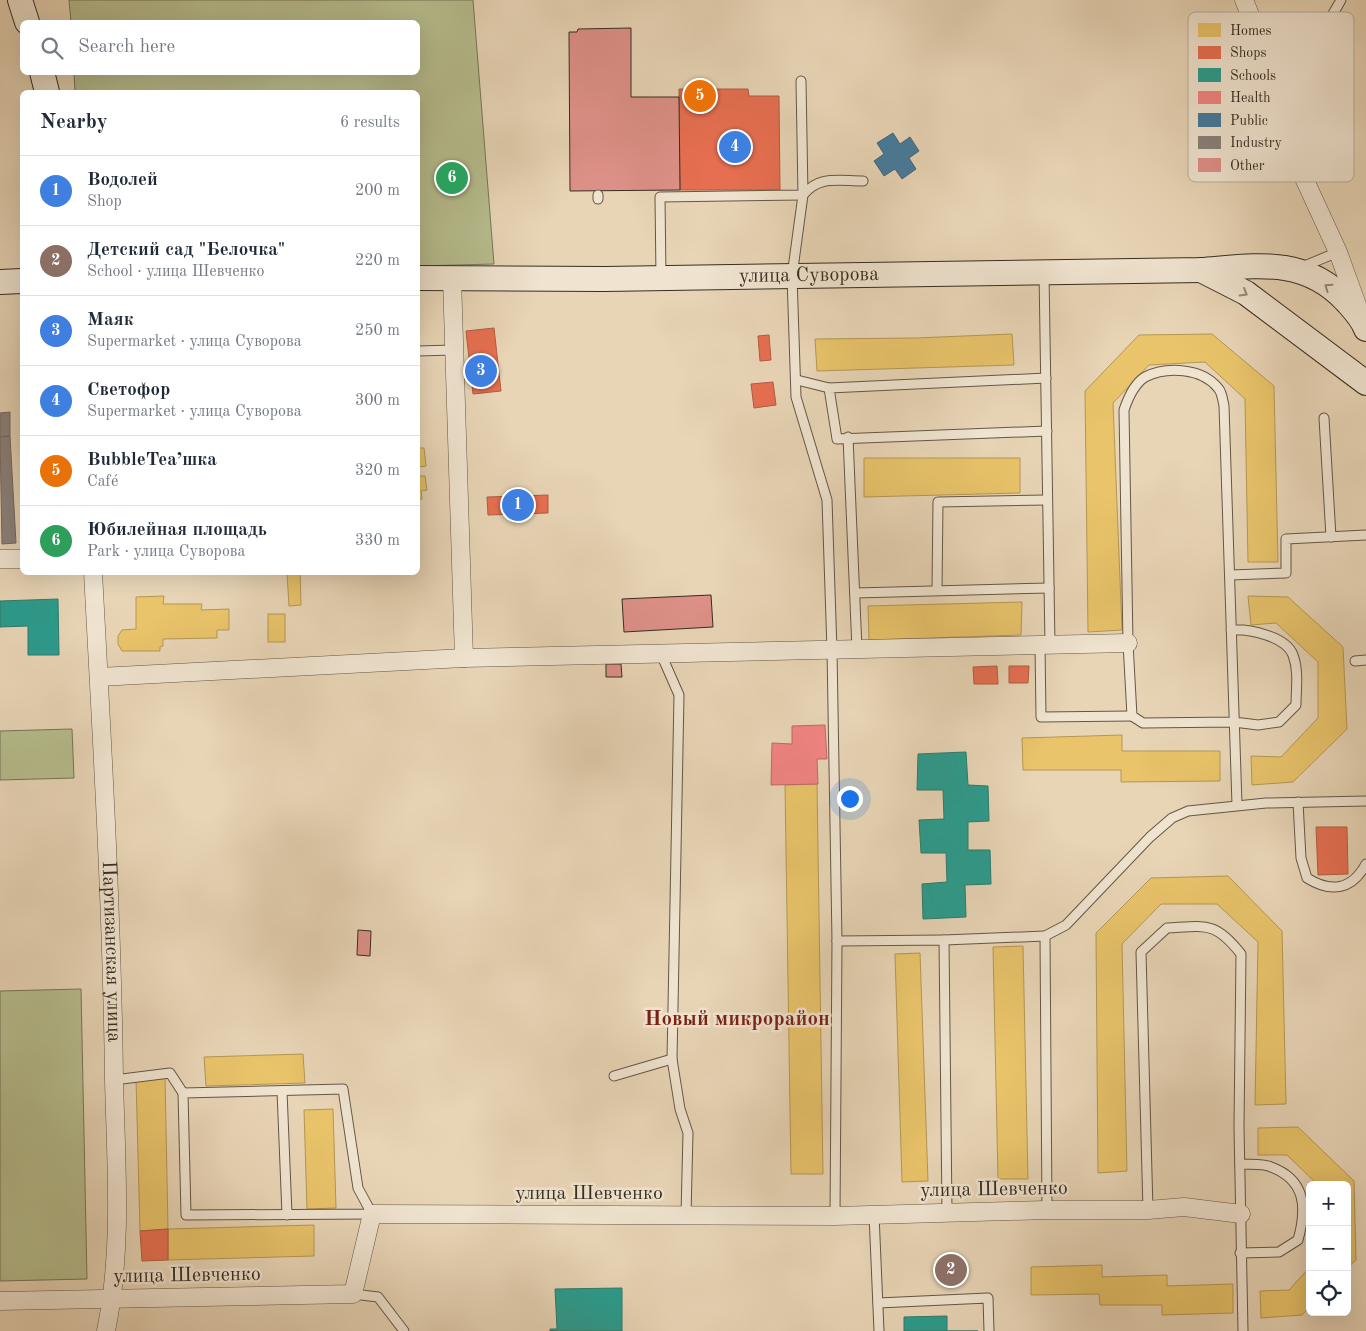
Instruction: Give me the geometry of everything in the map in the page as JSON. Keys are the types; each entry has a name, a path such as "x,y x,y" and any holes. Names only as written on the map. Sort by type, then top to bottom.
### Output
{"street":[{"path":"20,0 26,20"},
{"path":"1244,0 1249,12"},
{"path":"43,75 46,90"},
{"path":"1306,182 1338,252 1364,325"},
{"name":"улица Суворова","path":"420,278 661,278 1201,270 1260,265 1297,269"},
{"path":"1297,269 1324,283 1339,294 1364,325"},
{"path":"1201,270 1246,293 1366,383"},
{"path":"452,278 464,658"},
{"path":"0,282 20,281"},
{"path":"0,559 20,559"},
{"name":"Партизанская улица","path":"93,575 113,994 117,1242 113,1298 106,1331"},
{"path":"99,677 464,658 858,648 1128,644"},
{"name":"улица Шевченко","path":"372,1214 836,1216 1047,1210 1148,1210 1184,1207 1241,1214"},
{"path":"353,1294 372,1214"},
{"name":"улица Шевченко","path":"0,1300 353,1294"}],"lane":[{"path":"1334,12 1341,0"},
{"path":"802,81 803,195 792,276 798,380 796,397 828,500 837,941 836,1216"},
{"path":"803,195 811,185 822,181 863,181"},
{"path":"661,278 660,197 803,195"},
{"path":"1297,269 1338,252"},
{"path":"1044,272 1049,588 1041,717 1132,716 1143,723 1234,722 1258,725 1279,722 1296,706 1297,670 1292,652 1275,639 1248,629 1231,630"},
{"path":"420,351 453,350"},
{"path":"1132,716 1128,644 1124,410 1130,393 1144,378 1158,373 1188,371 1204,376 1219,389 1224,406 1237,805"},
{"path":"798,380 829,388 1046,378"},
{"path":"829,388 838,439 848,437 1046,431"},
{"path":"1324,418 1331,537"},
{"path":"848,437 858,648"},
{"path":"937,590 938,502 1047,500"},
{"path":"1230,575 1286,574 1286,539 1366,535"},
{"path":"855,593 1049,588"},
{"path":"660,654 679,695 672,1059 680,1109 688,1134 686,1215"},
{"path":"1355,661 1366,660"},
{"path":"837,941 944,940 1045,936 1066,925 1150,838 1172,818 1188,811 1237,805 1366,801"},
{"path":"1298,802 1301,858 1306,878 1321,887 1344,886 1359,876 1366,864"},
{"path":"1148,1210 1142,952 1167,928 1209,926 1228,937 1241,954 1240,1253 1242,1331"},
{"path":"1045,936 1047,1210"},
{"path":"944,940 947,1212"},
{"path":"614,1076 672,1059"},
{"path":"114,1080 170,1073 183,1093 186,1215 372,1214 358,1188 343,1089 183,1093"},
{"path":"282,1090 287,1215"},
{"path":"1240,1164 1270,1166 1289,1176 1302,1192 1303,1222 1298,1240 1279,1252 1240,1253"},
{"path":"874,1214 879,1331"},
{"path":"353,1294 378,1297 404,1331"},
{"path":"878,1303 988,1298 989,1331"}],"green space":[{"path":"69,0 473,0 494,264 420,266 420,90 75,90 74,75 420,75 420,20 71,20"},
{"path":"72,729 74,778 0,780 0,731"},
{"path":"81,989 87,1279 0,1281 0,991"}],"building: Homes":[{"path":"1012,334 1014,365 817,371 815,339 916,338"},
{"path":"1212,334 1274,386 1278,562 1248,562 1245,399 1205,362 1149,365 1113,403 1122,630 1088,632 1085,391 1139,335"},
{"path":"420,448 424,448 426,466 420,467"},
{"path":"864,458 1020,458 1020,493 864,497"},
{"path":"420,476 425,476 427,490 421,491 422,499 420,500"},
{"path":"287,575 300,575 301,605 289,606"},
{"path":"164,596 163,604 202,604 201,610 229,609 229,630 217,630 217,638 163,639 163,646 160,647 160,651 122,651 118,644 118,636 122,630 136,629 136,597"},
{"path":"1248,596 1288,597 1343,647 1347,729 1293,782 1252,785 1251,756 1281,757 1318,718 1318,662 1276,623 1251,625"},
{"path":"1022,602 1021,635 869,640 868,606"},
{"path":"268,614 285,614 285,642 268,642"},
{"path":"1122,735 1122,751 1220,751 1220,781 1121,782 1121,770 1023,770 1022,738"},
{"path":"817,784 823,1174 791,1174 785,785"},
{"path":"1228,876 1282,931 1286,1104 1255,1105 1258,942 1217,904 1161,904 1122,944 1127,1171 1098,1173 1096,933 1151,878"},
{"path":"1023,946 1028,1179 998,1179 993,947"},
{"path":"920,953 928,1181 902,1182 895,954"},
{"path":"303,1054 305,1083 206,1086 204,1057"},
{"path":"165,1076 168,1229 140,1231 136,1079"},
{"path":"333,1109 336,1208 307,1209 304,1110"},
{"path":"1298,1127 1354,1181 1356,1260 1351,1264 1351,1181 1314,1181 1287,1155 1258,1155 1258,1128"},
{"path":"314,1225 314,1256 168,1260 168,1229"},
{"path":"1102,1265 1102,1277 1167,1275 1167,1286 1233,1284 1233,1313 1162,1315 1162,1305 1100,1305 1099,1294 1031,1295 1031,1267"},
{"path":"1306,1271 1306,1311 1302,1315 1261,1318 1260,1291 1289,1290"}],"building: Shops":[{"path":"679,89 748,89 749,96 779,96 780,190 680,190"},
{"path":"494,328 501,391 473,394 466,331"},
{"path":"769,335 771,360 760,361 758,336"},
{"path":"773,382 776,405 754,408 751,384"},
{"path":"548,495 548,513 488,515 487,497"},
{"path":"997,666 998,684 974,684 973,667"},
{"path":"1009,666 1029,666 1028,683 1009,683"},
{"path":"1316,827 1347,827 1348,874 1318,875"},
{"path":"168,1229 168,1260 142,1261 140,1231"}],"building: Schools":[{"path":"58,599 59,655 28,655 28,626 0,627 0,601"},
{"path":"966,752 968,785 988,786 989,821 968,822 968,850 990,850 991,884 965,885 966,917 923,919 922,884 947,882 946,853 921,853 919,820 944,819 943,790 917,790 918,754"},
{"path":"622,1288 622,1331 550,1331 550,1329 557,1329 555,1289"},
{"path":"947,1316 947,1331 904,1331 904,1317"}],"building: Health":[{"path":"825,725 827,759 817,759 818,784 771,785 772,743 792,744 792,726"}],"building: Public":[{"path":"893,133 900,144 910,137 919,151 909,158 916,169 902,179 895,169 884,176 874,161 884,154 877,143"}],"building: Industry":[{"path":"10,412 10,436 0,437 0,413"},
{"path":"10,436 16,543 2,544 0,437"}],"building: Other":[{"path":"631,28 631,97 679,97 680,190 570,191 569,32 577,32 578,29"},
{"path":"711,595 713,627 624,632 622,599"},
{"path":"606,664 621,664 622,677 606,677"},
{"path":"358,930 371,931 370,956 357,955"}],"place":[{"name":"BubbleTea’шка","path":"700,96"},
{"name":"Светофор","path":"735,147"},
{"name":"Юбилейная площадь","path":"452,178"},
{"name":"Маяк","path":"481,371"},
{"name":"Водолей","path":"518,505"},
{"name":"Детский сад \"Белочка\"","path":"951,1270"}],"district":[{"name":"Новый микрорайон","path":"737,1019"}]}
